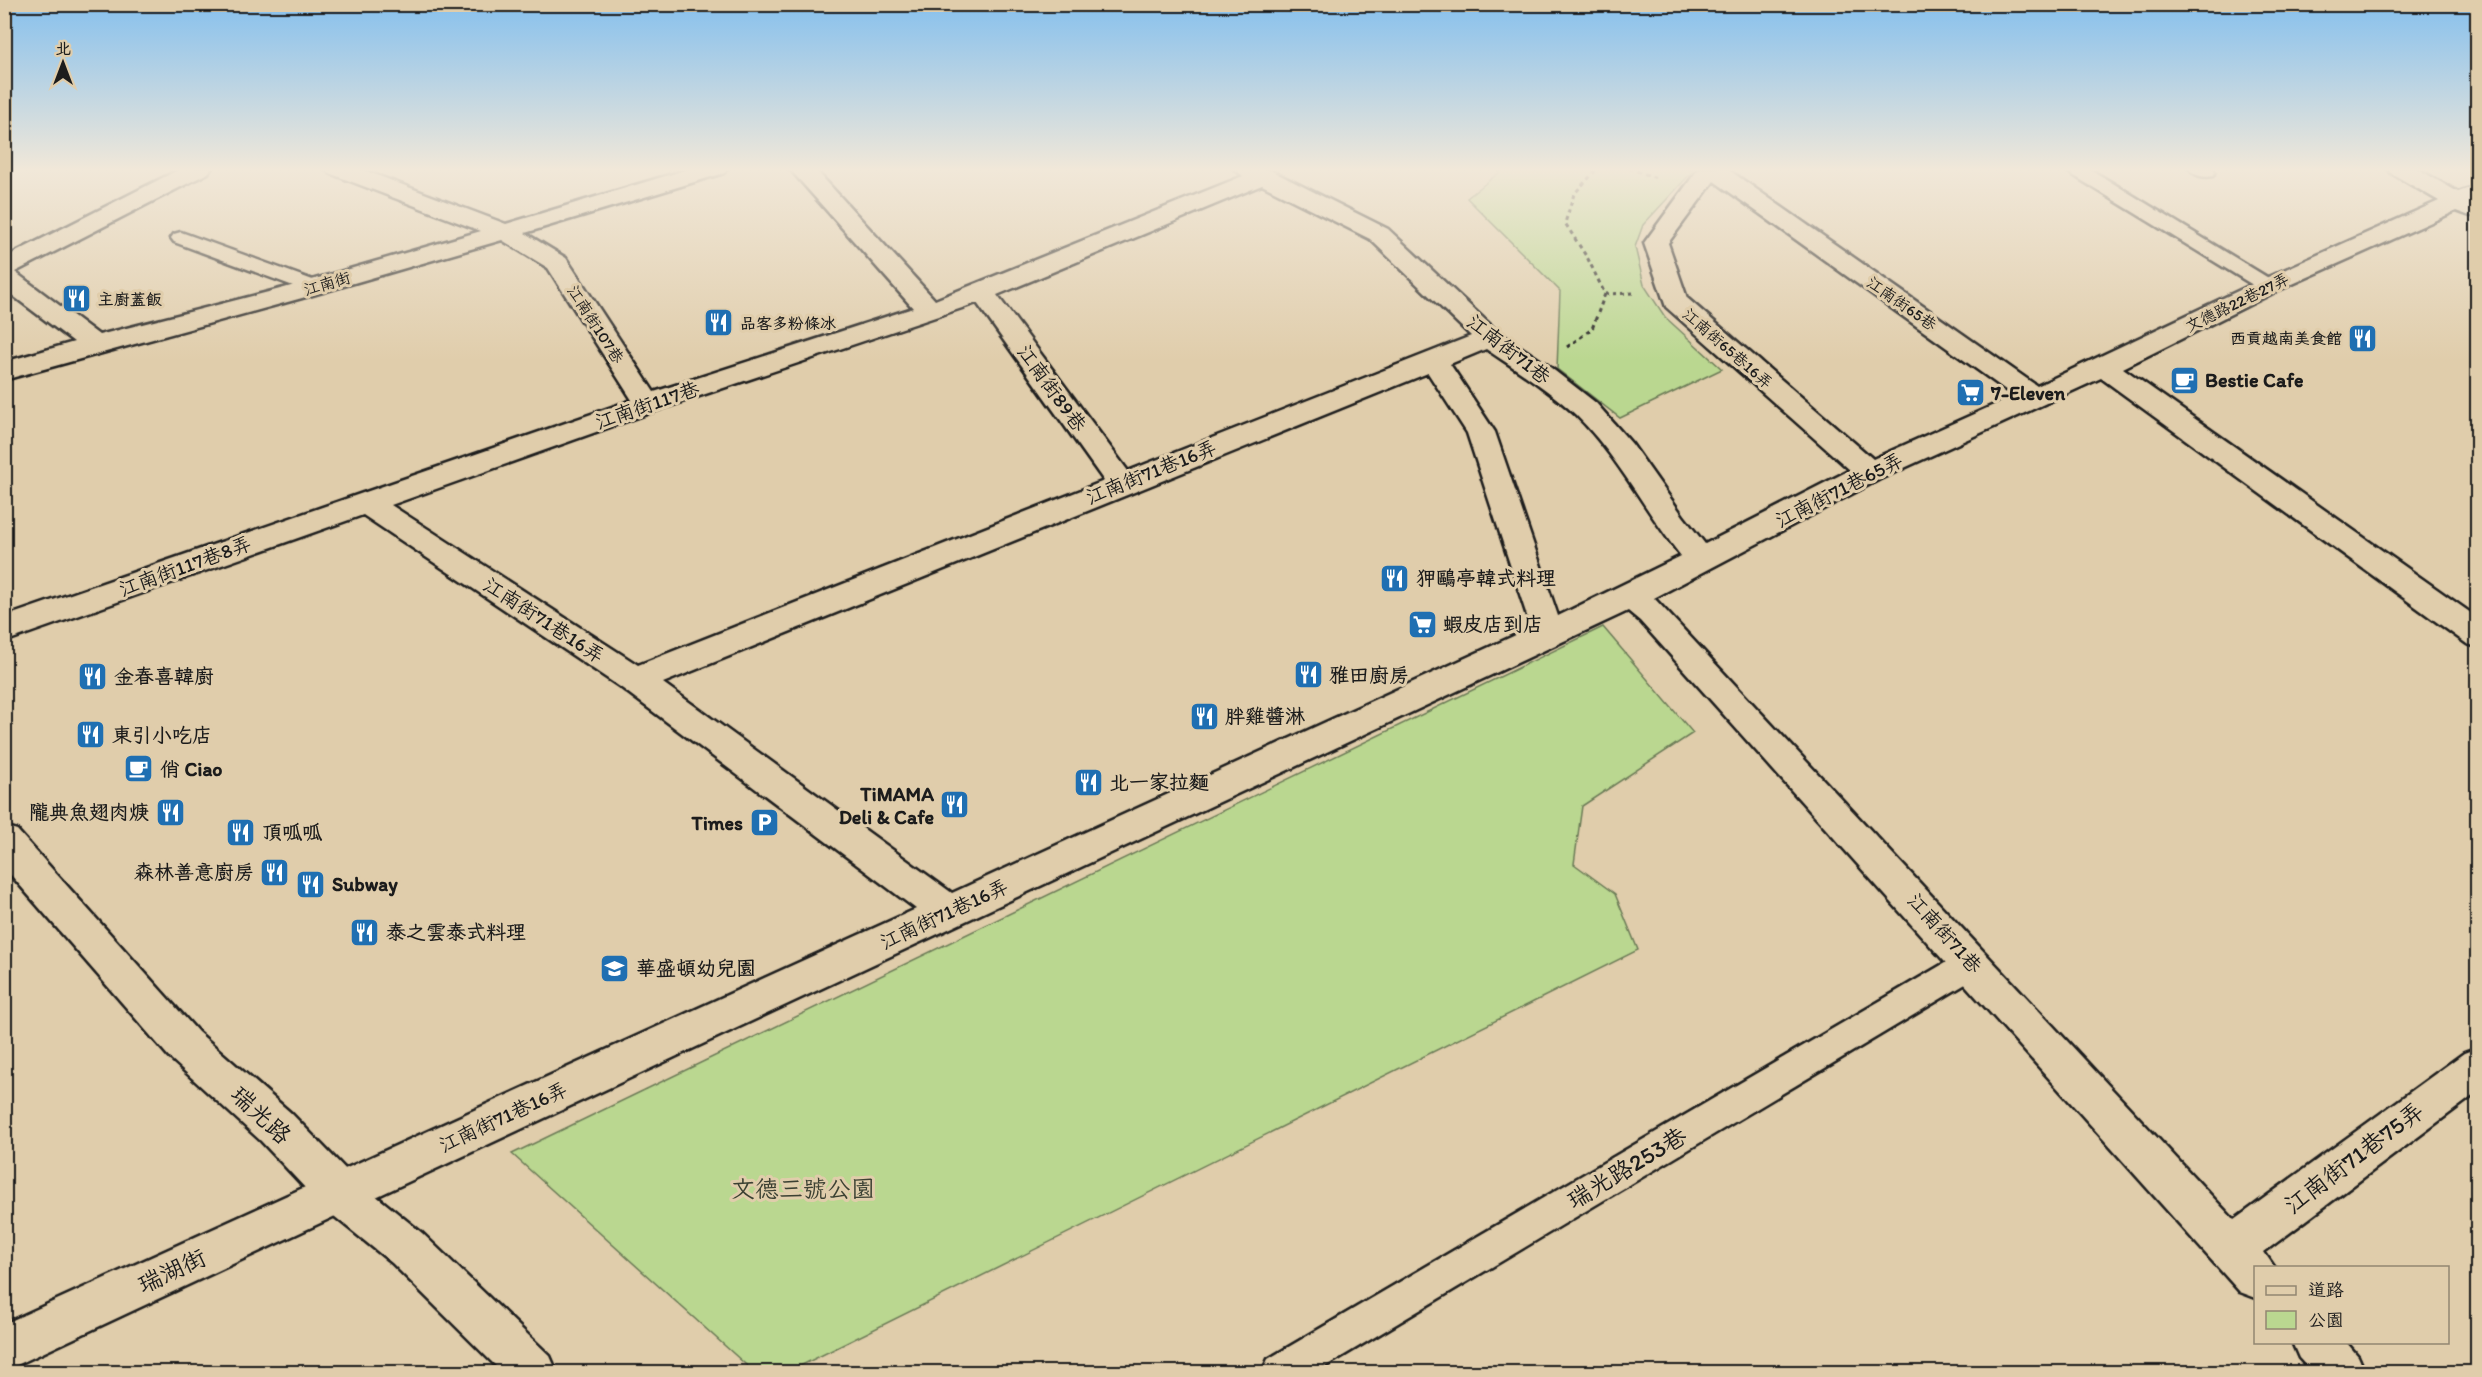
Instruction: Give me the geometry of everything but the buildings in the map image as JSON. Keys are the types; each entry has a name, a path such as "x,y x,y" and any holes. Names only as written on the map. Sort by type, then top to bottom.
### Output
{"street":[{"path":"4,268 74,232"},
{"name":"江南街","path":"4,371 93,344 314,287 505,232"},
{"name":"江南街107巷","path":"506,232 557,263 648,404"},
{"path":"859,232 930,311 982,292 1118,232"},
{"name":"江南街71巷","path":"1376,232 1490,338 1536,370 1586,410 1622,451 1672,524 1701,560"},
{"name":"江南街65巷16弄","path":"1664,232 1656,243 1675,302 1870,472"},
{"name":"江南街65巷","path":"1806,232 2042,393"},
{"name":"文德路22巷27弄","path":"2042,393 2103,367 2268,286 2398,232"},
{"path":"4,276 93,344"},
{"name":"江南街89巷","path":"982,292 1122,484"},
{"name":"江南街117巷","path":"365,502 648,404 930,311"},
{"name":"江南街71巷16弄","path":"365,502 635,680 1490,338"},
{"path":"1434,361 1481,432 1548,632"},
{"path":"2103,367 2478,635"},
{"name":"江南街71巷65弄","path":"1631,596 1870,472 2042,393"},
{"name":"江南街117巷8弄","path":"4,630 365,502"},
{"name":"江南街71巷","path":"1631,596 1659,621 2243,1262"},
{"name":"江南街71巷16弄","path":"339,1193 949,912 1548,632 1631,596"},
{"path":"635,680 949,912"},
{"name":"瑞光路","path":"4,841 184,1045 276,1127 339,1193 407,1248 534,1372"},
{"name":"江南街71巷75弄","path":"2243,1262 2478,1067"},
{"name":"瑞湖街","path":"4,1347 339,1193"},
{"path":"2317,1344 2342,1372"}],"lane":[{"path":"2180,232 2268,286"},
{"path":"182,238 314,287"},
{"name":"瑞光路253巷","path":"1281,1372 1973,963"}],"path":[{"path":"1536,370 1592,329 1605,294 1588,259 1571,232"}],"green space":[{"path":"1501,232 1640,232 1635,247 1644,285 1665,317 1722,369 1620,418 1557,369 1560,291"},
{"name":"文德三號公園","path":"1603,627 1693,733 1582,806 1574,864 1615,894 1638,950 788,1372 754,1372 512,1154"}],"place":[{"name":"主廚蓋飯","path":"77,299"},
{"name":"品客多粉條冰","path":"719,323"},
{"name":"西貢越南美食館","path":"2363,338"},
{"name":"Bestie Cafe","path":"2184,380"},
{"name":"7-Eleven","path":"1970,393"},
{"name":"狎鷗亭韓式料理","path":"1395,578"},
{"name":"蝦皮店到店","path":"1422,624"},
{"name":"雅田廚房","path":"1308,675"},
{"name":"金春喜韓廚","path":"93,676"},
{"name":"胖雞醬淋","path":"1204,716"},
{"name":"東引小吃店","path":"91,735"},
{"name":"俏 Ciao","path":"139,769"},
{"name":"北一家拉麵","path":"1088,782"},
{"name":"TiMAMA Deli & Cafe","path":"955,805"},
{"name":"隴典魚翅肉焿","path":"170,812"},
{"name":"Times","path":"764,823"},
{"name":"頂呱呱","path":"241,832"},
{"name":"森林善意廚房","path":"275,872"},
{"name":"Subway","path":"311,884"},
{"name":"泰之雲泰式料理","path":"365,932"},
{"name":"華盛頓幼兒園","path":"615,968"}]}
